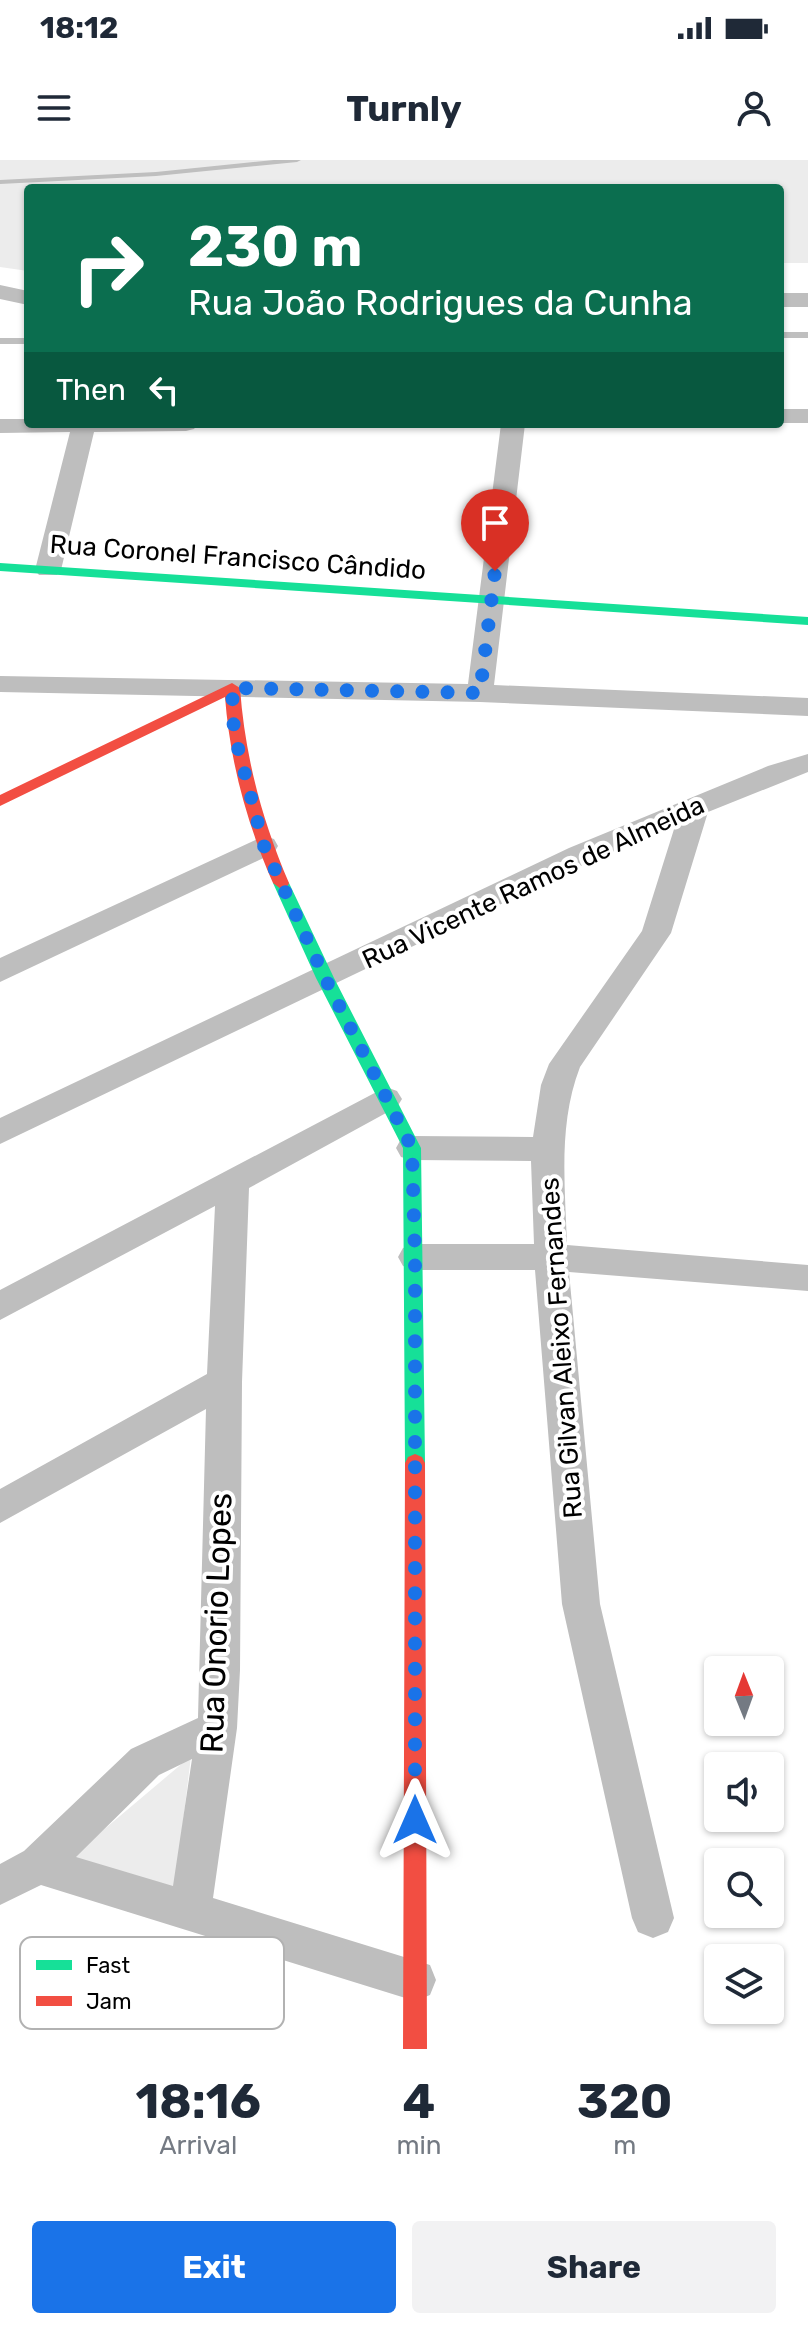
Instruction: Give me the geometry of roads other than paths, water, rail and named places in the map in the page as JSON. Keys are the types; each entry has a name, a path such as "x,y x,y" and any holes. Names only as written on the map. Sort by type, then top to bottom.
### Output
{"street":[{"path":"0,292 24,297"},
{"path":"784,300 808,300"},
{"path":"784,416 808,416"},
{"path":"0,426 24,426"},
{"path":"48,570 83,428"},
{"path":"480,693 513,428"},
{"name":"Rua Coronel Francisco Cândido","path":"0,567 808,621"},
{"path":"0,684 480,693 808,707"},
{"path":"0,801 232,688"},
{"path":"232,688 234,733 264,846 325,978 412,1148 415,1257 415,2049"},
{"name":"Rua Vicente Ramos de Almeida","path":"0,1132 579,855 778,772 808,763"},
{"name":"Rua Gilvan Aleixo Fernandes","path":"653,1918 581,1604 551,1257 547,1149 557,1085 565,1064 656,933 695,807"},
{"path":"0,971 264,846"},
{"path":"0,1306 386,1099"},
{"path":"412,1148 547,1149"},
{"name":"Rua Onorio Lopes","path":"190,1911 217,1728 221,1670 224,1382 233,1180"},
{"path":"415,1257 551,1257 808,1278"},
{"path":"0,1507 224,1382"},
{"path":"0,1885 39,1865 145,1762 217,1728"},
{"path":"39,1865 275,1937"},
{"path":"284,1940 415,1980"}],"waterway":[{"path":"0,182 156,174 297,160"},
{"path":"784,335 808,335"},
{"path":"0,341 24,341"}]}
